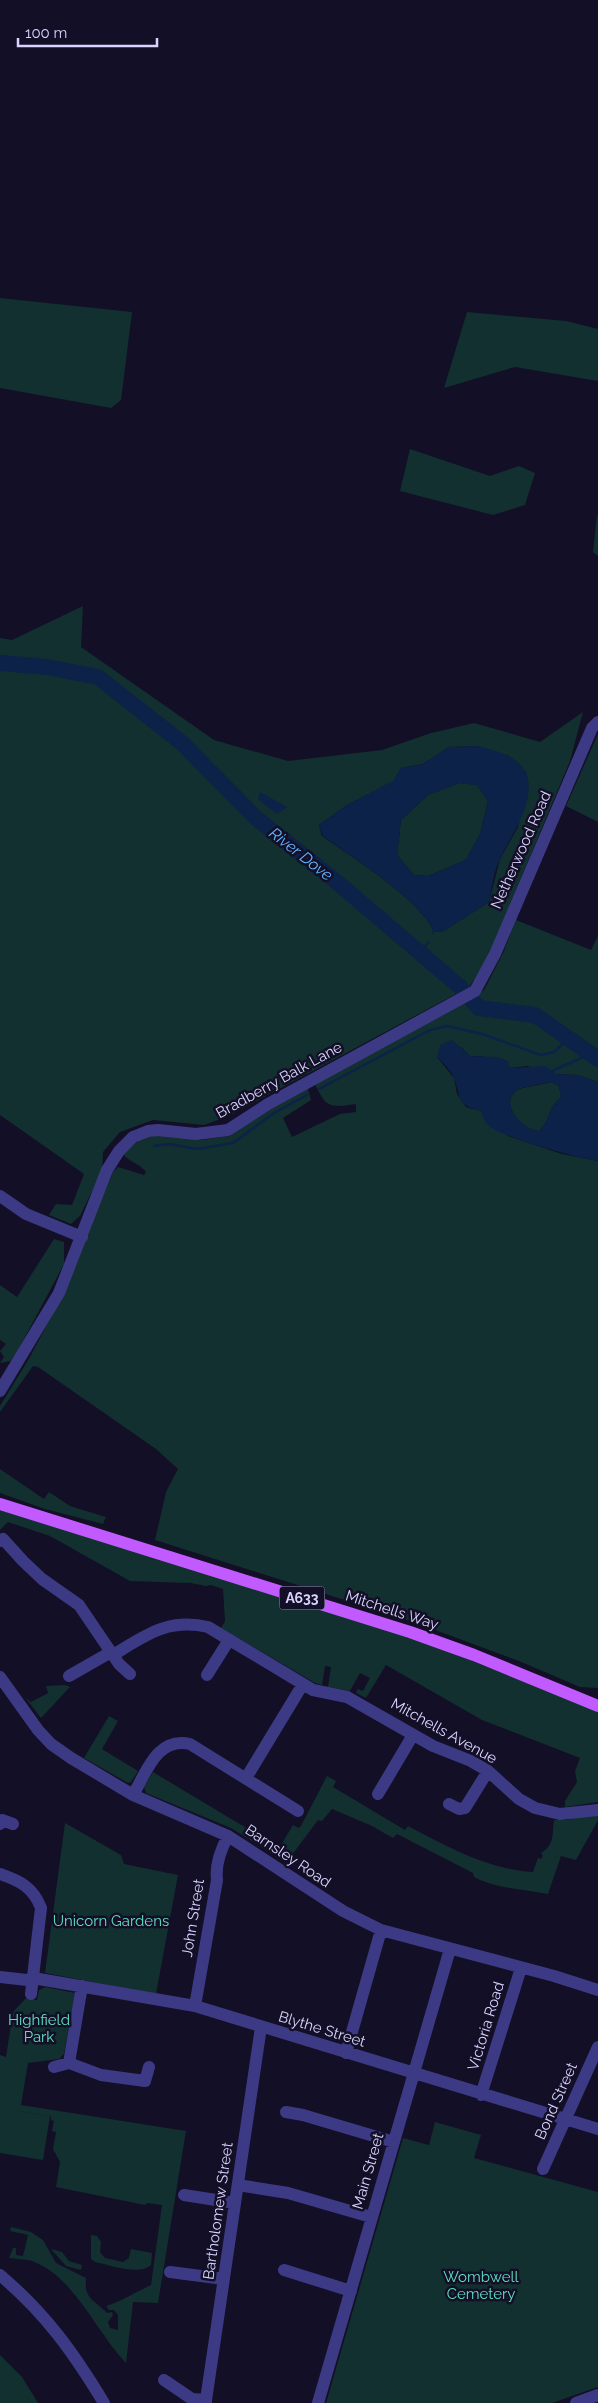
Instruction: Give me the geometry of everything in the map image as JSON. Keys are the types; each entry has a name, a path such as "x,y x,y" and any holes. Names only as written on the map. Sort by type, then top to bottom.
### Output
{"main road":[{"name":"Mitchells Way","path":"0,1504 402,1630 474,1655 598,1706"}],"street":[{"name":"Netherwood Road","path":"475,991 494,954 592,728 598,722"},
{"name":"Bradberry Balk Lane","path":"0,1392 59,1294 107,1170 119,1151 133,1137 148,1131 158,1130 196,1134 228,1130 284,1095 475,991"},
{"path":"0,1196 26,1214 82,1237"},
{"path":"0,1541 3,1539 22,1562 42,1579 79,1605 119,1664 130,1674"},
{"name":"Mitchells Avenue","path":"69,1676 156,1630 177,1624 208,1627 303,1684 320,1692 346,1697 413,1735 488,1771 519,1799 535,1808 560,1814 598,1810"},
{"path":"207,1675 229,1640"},
{"name":"Barnsley Road","path":"0,1678 28,1719 51,1744 95,1774 133,1795 228,1836 336,1907 381,1930 598,1990"},
{"path":"246,1778 303,1684"},
{"path":"378,1794 413,1735"},
{"path":"133,1795 158,1752 163,1747 176,1742 190,1744 298,1811"},
{"path":"449,1804 459,1809 465,1808 488,1771"},
{"path":"0,1824 2,1820 13,1824"},
{"name":"John Street","path":"196,2006 217,1880 216,1872 221,1849 228,1836"},
{"path":"0,1874 29,1886 41,1908 31,1994"},
{"path":"346,2053 381,1930"},
{"name":"Main Street","path":"318,2403 450,1949"},
{"name":"Victoria Road","path":"482,2095 521,1968"},
{"name":"Blythe Street","path":"0,1977 27,1980 33,1978 196,2006 598,2129"},
{"path":"68,2064 82,1986"},
{"name":"Bartholomew Street","path":"206,2401 261,2027"},
{"name":"Bond Street","path":"543,2169 598,2047"},
{"path":"54,2067 68,2064 101,2075 145,2086 149,2067"},
{"path":"286,2112 303,2114 394,2142"},
{"path":"238,2185 288,2193 372,2217"},
{"path":"184,2195 236,2203"},
{"path":"284,2270 351,2291"},
{"path":"170,2272 224,2279"},
{"path":"0,2276 49,2322 78,2360 104,2403"},
{"path":"164,2380 192,2399 206,2401"},
{"path":"576,2403 598,2395"}],"green space":[{"path":"0,298 132,312 121,400 111,408 0,388"},
{"path":"467,312 566,321 598,329 598,381 515,367 444,388"},
{"path":"410,449 490,476 519,466 535,473 525,505 493,515 400,491"},
{"path":"598,516 598,556 593,552"},
{"path":"83,606 81,647 214,740 288,761 382,750 431,733 474,723 540,742 583,712 570,761 485,964 469,987 229,1116 204,1125 153,1120 120,1132 103,1152 102,1171 80,1216 71,1224 49,1215 56,1204 72,1205 84,1174 0,1115 0,638 12,640","holes":["478,746 509,756 526,772 518,827 500,859 489,902 442,932 434,931 414,905 384,879 322,836 319,825 347,805 394,781 401,768 423,764 449,747"]},
{"path":"598,734 598,822 566,806"},
{"path":"459,783 477,785 488,801 480,834 466,860 428,876 414,875 397,855 401,820 428,795"},
{"path":"516,920 591,950 598,936 598,1082 578,1075 556,1074 527,1066 509,1068 482,1056 470,1056 461,1047 437,1057 454,1078 457,1094 466,1107 481,1111 508,1136 562,1154 598,1161 598,1688 580,1687 519,1661 411,1621 155,1540 166,1492 178,1469 156,1449 38,1367 33,1366 0,1412 0,1406 30,1357 62,1296 113,1172 118,1167 144,1175 146,1172 123,1154 143,1137 173,1134 200,1140 230,1136 265,1110 307,1086 311,1100 283,1118 292,1137 340,1114 356,1112 356,1104 334,1106 329,1104 322,1097 314,1082 447,1013 484,990 503,953"},
{"path":"551,1082 559,1086 561,1097 553,1106 546,1122 539,1131 526,1127 511,1109 510,1102 512,1096 519,1089"},
{"path":"54,1239 64,1242 64,1264 17,1352 11,1361 0,1363 4,1357 0,1351 6,1344 0,1340 0,1285 17,1297"},
{"path":"0,1469 44,1499 49,1492 70,1506 106,1517 103,1524 45,1509 0,1493"},
{"path":"0,1510 412,1637 598,1711 598,1802 565,1807 565,1801 577,1782 575,1771 580,1758 482,1720 386,1665 366,1698 356,1693 358,1689 363,1691 370,1678 360,1673 350,1691 328,1687 331,1667 325,1666 322,1685 315,1683 221,1628 225,1621 223,1589 211,1585 191,1583 130,1581 50,1536 8,1522 0,1530"},
{"path":"65,1685 70,1687 41,1718 25,1697 31,1702 48,1693 46,1686"},
{"path":"109,1716 118,1721 102,1749 138,1771 131,1782 128,1783 84,1758"},
{"path":"153,1772 278,1847 273,1854 231,1828 146,1793 144,1787"},
{"path":"327,1776 336,1781 333,1787 405,1830 408,1826 468,1856 516,1870 533,1872 538,1858 541,1859 543,1856 541,1853 551,1843 554,1820 567,1820 598,1813 598,1820 576,1860 561,1856 548,1894 483,1881 474,1877 473,1873 397,1834 393,1838 372,1826 332,1809 322,1821 318,1820 286,1863 275,1855 293,1825 299,1828 302,1824"},
{"name":"Unicorn Gardens","path":"65,1823 121,1855 124,1864 178,1875 156,1994 45,1973"},
{"name":"Highfield Park","path":"45,1987 75,1993 64,2054 59,2059 28,2063 21,2105 186,2131 158,2303 133,2302 126,2363 84,2306 60,2279 47,2268 32,2261 9,2258 13,2248 16,2248 16,2255 23,2256 28,2235 10,2231 11,2227 31,2232 43,2240 56,2263 86,2278 88,2295 107,2313 112,2312 113,2315 108,2322 110,2328 118,2330 118,2315 114,2310 109,2310 106,2306 151,2285 162,2205 147,2203 145,2205 56,2187 60,2162 53,2149 56,2132 52,2131 54,2121 51,2120 51,2116 0,2108 0,2055 6,2057 13,2012 26,1998 37,2000 39,1990"},
{"path":"0,2108 50,2116 43,2160 0,2153"},
{"name":"Wombwell Cemetery","path":"435,2122 481,2135 474,2158 598,2192 598,2387 552,2403 326,2403 403,2138 429,2145"},
{"path":"91,2235 97,2236 101,2242 100,2252 105,2258 123,2262 129,2258 131,2249 152,2253 151,2265 139,2270 132,2270 95,2262 91,2259"},
{"path":"51,2249 62,2252 69,2261 82,2265 81,2270 66,2266"},
{"path":"0,2355 22,2377 38,2403 0,2403"}],"water":[{"path":"478,746 508,756 521,765 527,777 529,790 521,818 497,867 489,902 442,932 434,931 414,905 384,879 323,836 319,825 347,805 393,781 401,768 423,764 449,747","holes":["459,783 477,785 488,801 480,834 466,860 428,876 414,875 397,855 401,820 428,795"]},
{"path":"260,792 287,807 277,814 258,799"},
{"path":"452,1040 470,1056 499,1057 508,1061 509,1068 546,1066 556,1074 578,1075 598,1082 598,1161 522,1141 495,1130 488,1125 481,1111 467,1106 461,1100 453,1075 437,1057 440,1045","holes":["551,1082 559,1086 561,1097 553,1106 546,1122 539,1131 526,1127 515,1116 510,1102 517,1090"]}],"waterway":[{"name":"River Dove","path":"0,663 47,667 98,677 182,743 256,818 332,878 459,986 479,1008 535,1015 598,1059"},
{"path":"421,954 428,942"},
{"path":"319,1089 430,1030 447,1026 482,1034 541,1055 554,1052 568,1039"},
{"path":"552,1071 590,1054"},
{"path":"154,1146 169,1144 197,1149 233,1143 274,1113 307,1095"}]}
